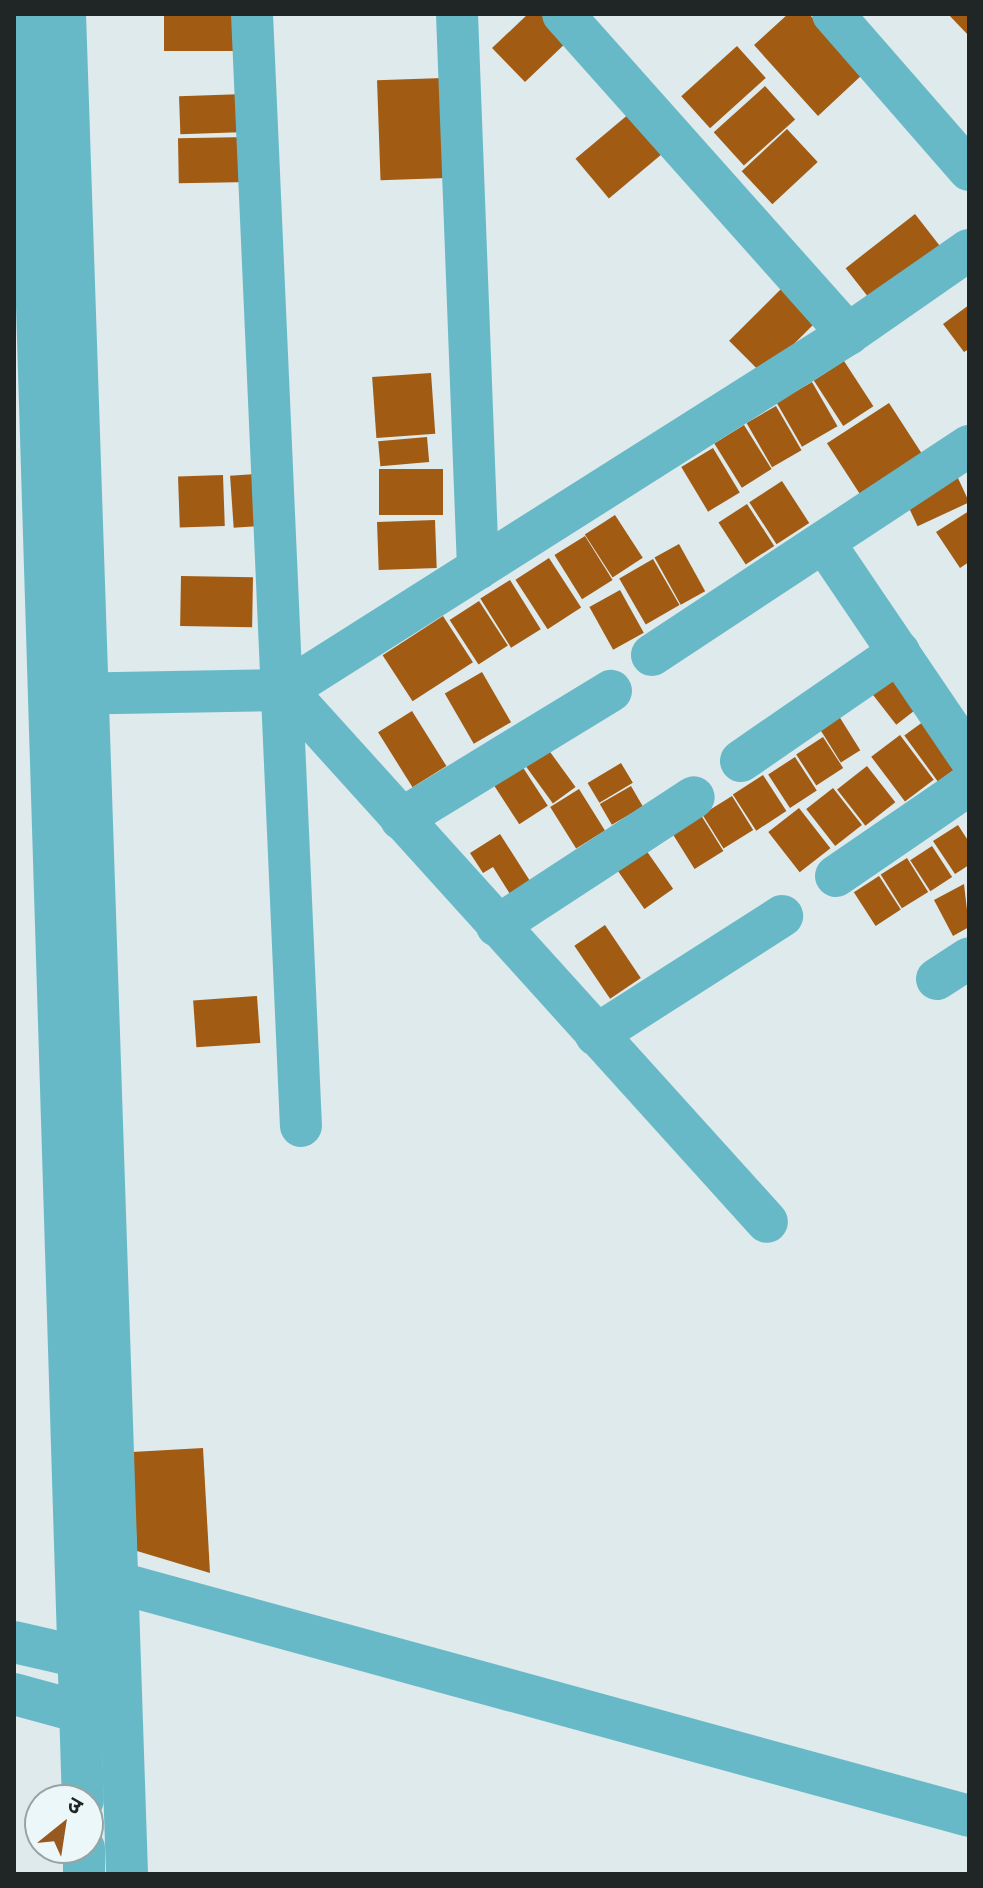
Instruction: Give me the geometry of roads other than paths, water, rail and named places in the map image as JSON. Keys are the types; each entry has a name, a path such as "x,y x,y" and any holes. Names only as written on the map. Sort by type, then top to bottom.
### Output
{"street":[{"path":"28,14 24,382 66,694"},
{"path":"65,14 75,341 66,694 100,1662 122,1722 127,1874"},
{"path":"252,14 286,690 301,1126"},
{"path":"457,14 478,569"},
{"path":"563,14 848,334"},
{"path":"833,14 969,170"},
{"path":"66,694 286,690 848,334 969,250"},
{"path":"24,382 75,341"},
{"path":"652,655 968,449"},
{"path":"825,544 969,757"},
{"path":"741,761 899,652"},
{"path":"286,690 767,1222"},
{"path":"401,819 611,691"},
{"path":"836,876 969,785"},
{"path":"497,926 694,797"},
{"path":"596,1035 782,916"},
{"path":"96,1576 969,1816"},
{"path":"14,1642 100,1662"},
{"path":"83,1784 81,1713 100,1662"},
{"path":"14,1694 122,1722"}]}
